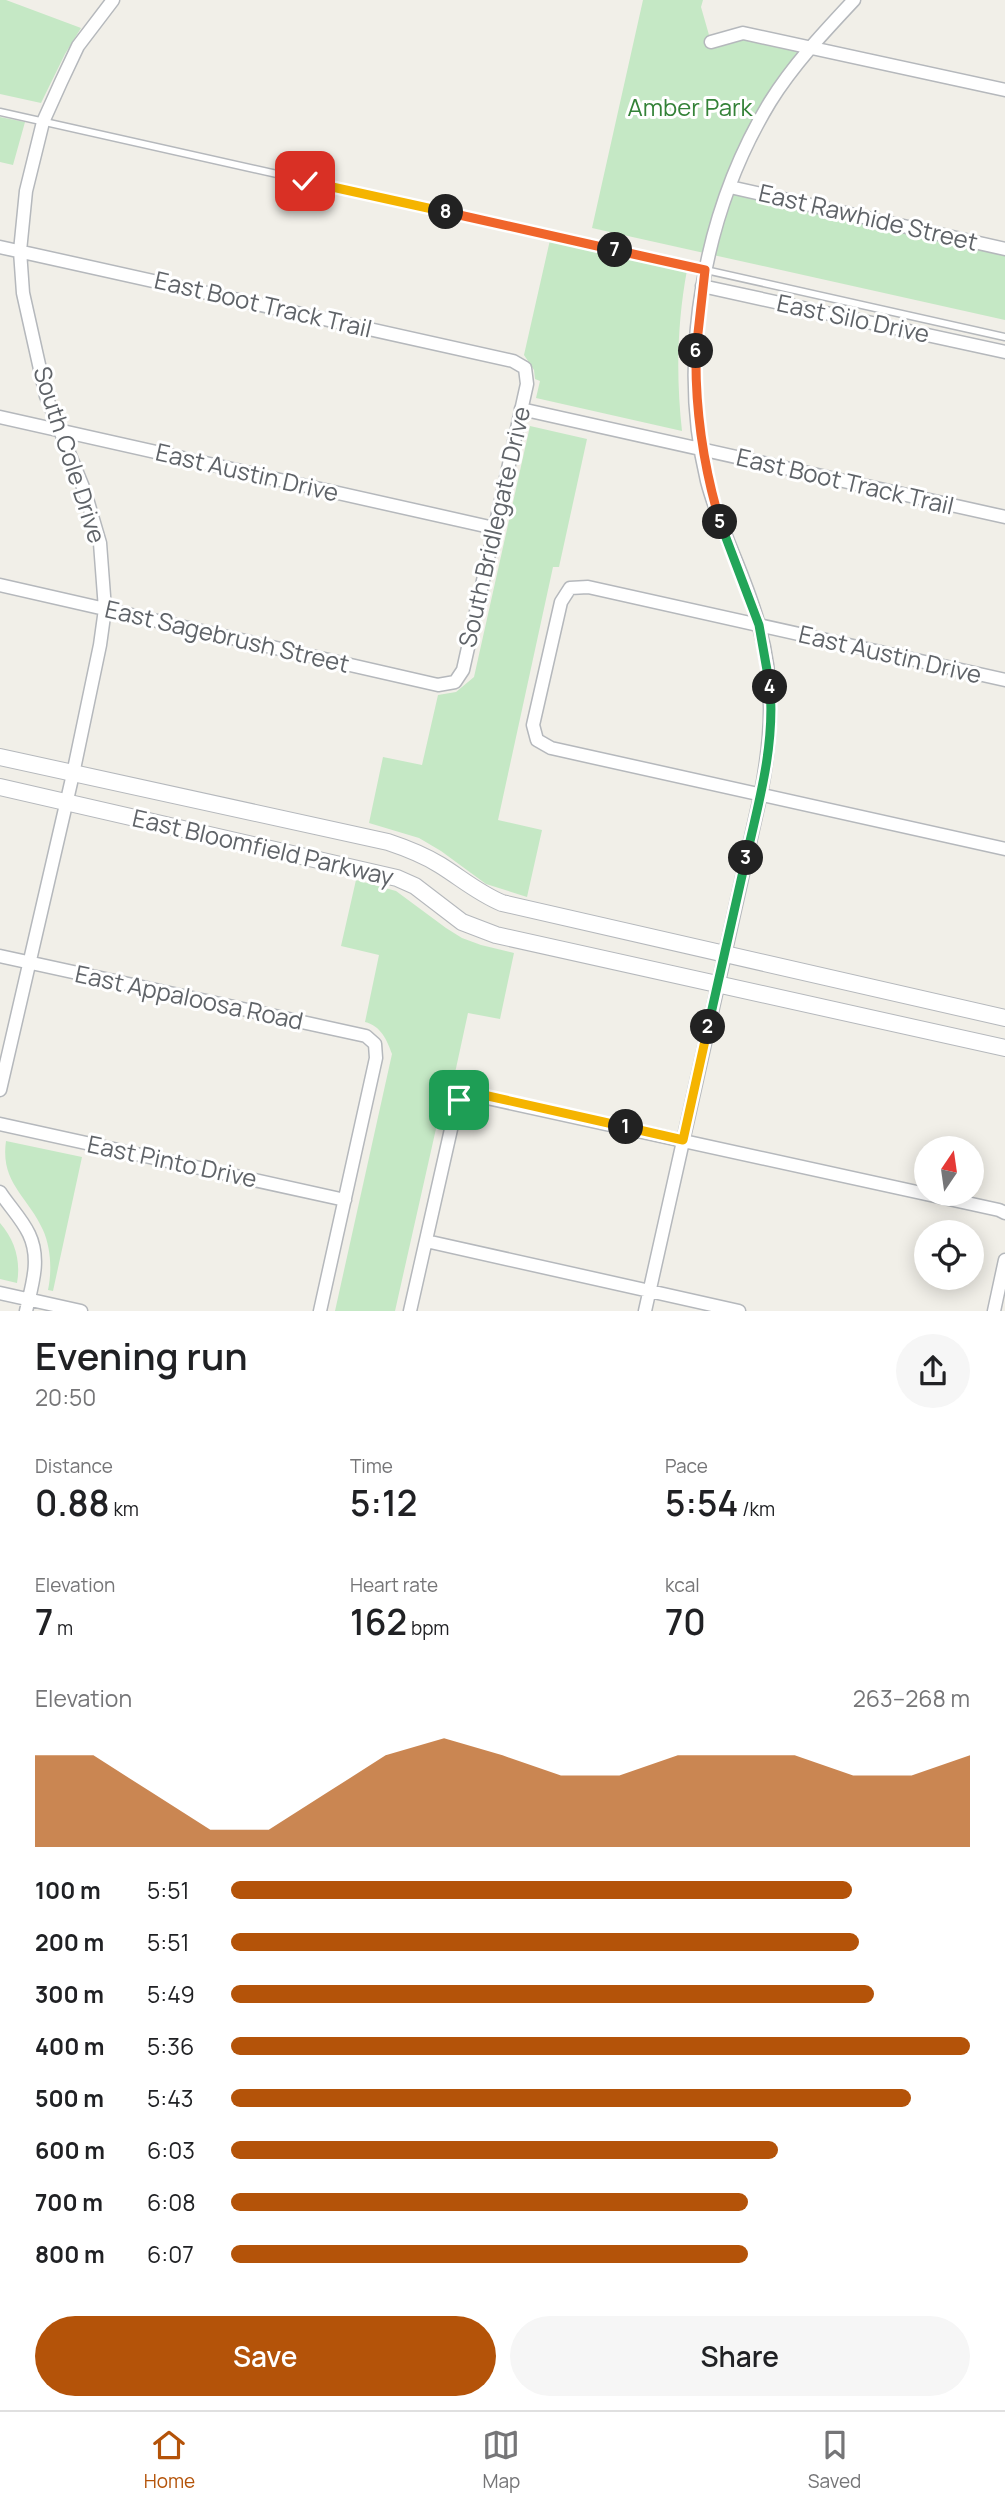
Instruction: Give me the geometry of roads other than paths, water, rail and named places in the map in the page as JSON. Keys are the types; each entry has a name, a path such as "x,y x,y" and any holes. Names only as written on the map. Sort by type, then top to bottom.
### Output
{"street":[{"name":"South Cole Drive","path":"0,1090 72,774 100,645 105,609 100,542 82,483 46,396 23,293 20,251 26,191 43,122 78,46 113,0"},
{"path":"645,1311 761,793 769,752 772,706 759,625 721,525 707,480 702,450 696,382 696,344 702,286 730,187 770,102 811,47 854,0"},
{"path":"711,43 743,33 1005,90"},
{"name":"East Rawhide Street","path":"730,187 1005,249"},
{"name":"East Boot Track Trail","path":"0,247 513,361 525,369"},
{"name":"East Silo Drive","path":"702,286 1005,352"},
{"name":"South Bridlegate Drive","path":"455,682 463,670 527,384 525,369"},
{"name":"East Boot Track Trail","path":"521,409 1005,517"},
{"name":"East Austin Drive","path":"0,417 494,528"},
{"name":"East Sagebrush Street","path":"0,585 438,685 455,682"},
{"name":"East Austin Drive","path":"761,793 551,748 537,740 533,725 561,602 570,588 588,587 1005,680"},
{"name":"East Bloomfield Parkway","path":"0,757 388,842 407,848 440,865 474,890 502,903 1005,1018"},
{"name":"East Bloomfield Parkway","path":"0,787 397,878 415,886 462,922 496,935 1005,1048"},
{"path":"761,793 1005,849"},
{"name":"East Appaloosa Road","path":"0,957 366,1036 375,1044 376,1058 345,1200"},
{"path":"410,1311 456,1107 463,1096 479,1094 1005,1213"},
{"name":"East Pinto Drive","path":"0,1124 345,1200"},
{"path":"0,1192 28,1232 34,1248 35,1269 28,1305"},
{"path":"320,1311 345,1200"},
{"path":"426,1241 739,1311"},
{"path":"994,1311 1005,1260"},
{"path":"0,1293 28,1305 81,1311"}],"lane":[{"path":"0,112 1005,337"}],"park label":[{"name":"Amber Park","path":"690,108"}]}
